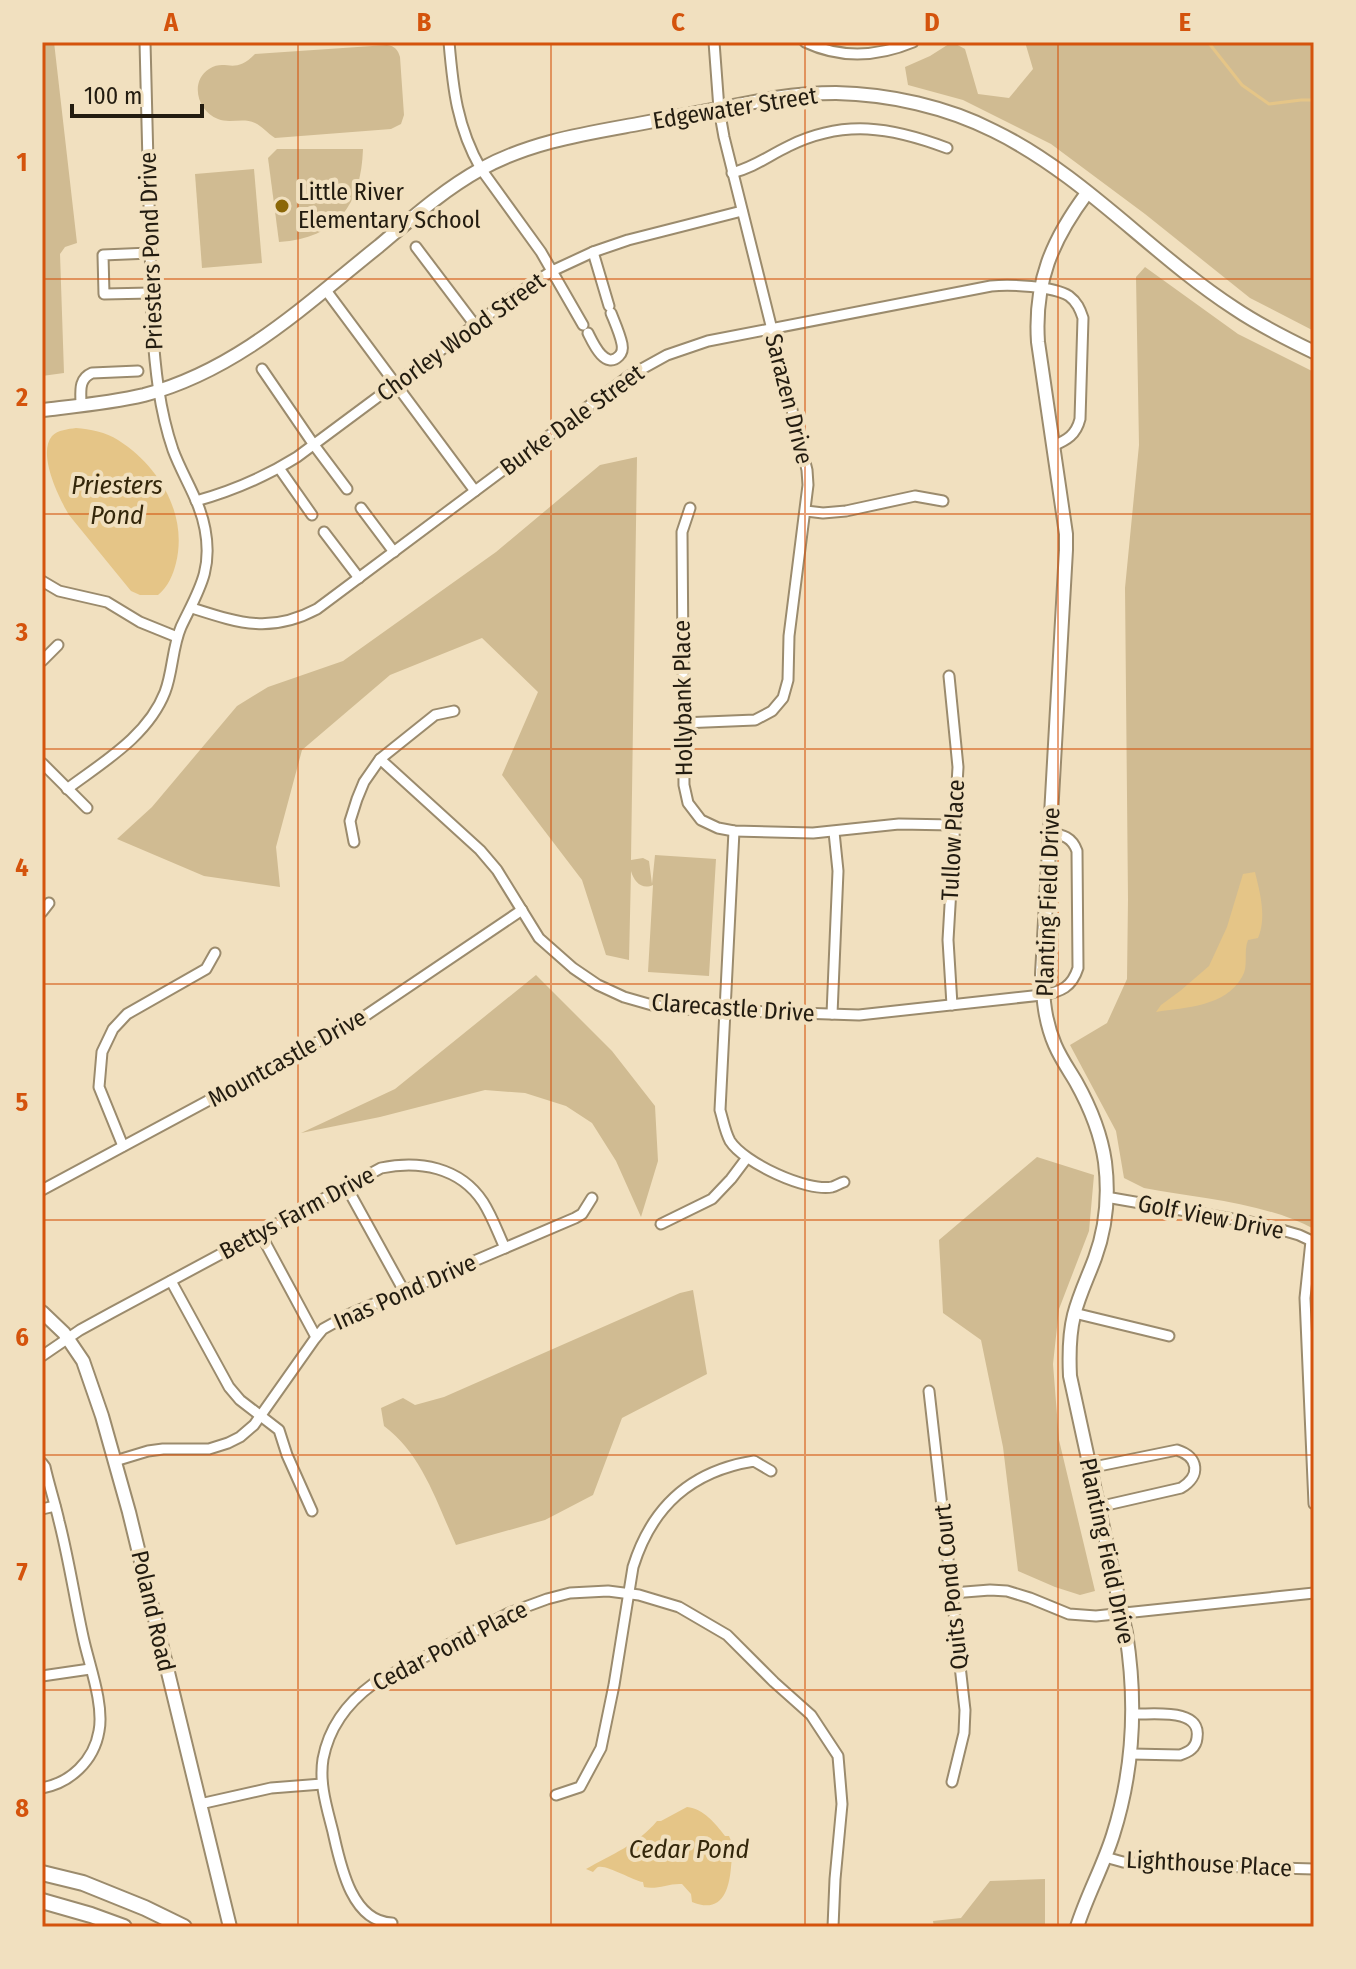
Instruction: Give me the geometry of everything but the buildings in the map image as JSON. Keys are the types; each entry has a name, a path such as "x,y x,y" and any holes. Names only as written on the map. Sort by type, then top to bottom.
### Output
{"main road":[{"path":"42,1873 83,1883 184,1927"},
{"path":"42,1901 124,1927"}],"street":[{"name":"Priesters Pond Drive","path":"145,42 151,293 158,390"},
{"path":"449,42 458,113 467,142 481,169 541,252 602,356 611,360 617,358 622,349 593,252"},
{"name":"Sarazen Drive","path":"682,723 755,720 772,711 783,698 788,680 789,636 808,485 807,470 732,173 719,109 714,42"},
{"path":"805,42 835,52 865,55 913,42"},
{"name":"Edgewater Street","path":"42,410 116,401 158,390 198,376 245,351 442,195 481,169 520,151 557,139 775,98 837,93 882,97 935,108 994,131 1048,163 1234,308 1314,352"},
{"path":"732,173 754,166 802,140 834,131 882,130 906,134 947,148"},
{"name":"Planting Field Drive","path":"1077,1927 1121,1809 1131,1754 1133,1714 1131,1661 1070,1376 1074,1313 1100,1241 1106,1197 1105,1162 1094,1120 1055,1045 1042,995 1066,550 1038,342 1037,311 1048,260 1061,230 1087,193"},
{"name":"Chorley Wood Street","path":"196,501 236,488 279,468 552,271 628,240 742,211"},
{"path":"416,247 475,325"},
{"path":"150,253 103,255 104,294 151,293"},
{"name":"Burke Dale Street","path":"192,608 248,624 275,624 303,617 629,376 667,355 708,341 991,286 1020,285 1059,292 1071,297 1080,310 1083,318 1080,419 1073,434 1053,446"},
{"path":"325,289 475,491"},
{"path":"617,358 629,376"},
{"path":"262,369 347,489"},
{"path":"81,405 81,385 87,375 138,371"},
{"path":"67,789 130,741 151,717 165,690 177,637 203,580 207,548 204,524 173,448 158,390"},
{"path":"279,468 312,515"},
{"path":"806,511 846,511 915,496 943,501"},
{"path":"361,508 394,552"},
{"name":"Hollybank Place","path":"690,508 682,532 684,785 688,803 701,820 734,831 799,833 899,824 953,825"},
{"path":"324,532 359,578"},
{"path":"42,581 59,591 107,602 140,622 177,637"},
{"path":"42,661 58,645"},
{"name":"Tullow Place","path":"949,676 958,767 948,940 952,1005"},
{"path":"354,842 350,821 364,782 380,759 435,715 454,711"},
{"name":"Clarecastle Drive","path":"380,759 480,850 497,870 539,938 573,968 598,985 624,997 684,1009 859,1015 1042,995"},
{"path":"42,763 87,808"},
{"path":"734,831 720,1110 730,1140 746,1159 799,1183 830,1187 844,1182"},
{"path":"832,1014 838,871 834,832"},
{"path":"1042,995 1065,989 1078,968 1077,851 1070,839 1050,833"},
{"path":"42,912 49,903"},
{"name":"Mountcastle Drive","path":"42,1190 362,1018 522,910"},
{"path":"123,1146 99,1087 102,1052 113,1029 127,1014 206,969 215,953"},
{"path":"661,1224 712,1199 746,1159"},
{"name":"Bettys Farm Drive","path":"42,1356 68,1338 171,1281 346,1186 392,1165 416,1164 457,1177 474,1192 487,1211 505,1248"},
{"path":"346,1186 404,1291"},
{"name":"Golf View Drive","path":"1106,1197 1261,1224 1312,1242"},
{"name":"Inas Pond Drive","path":"115,1461 148,1451 198,1450 228,1443 248,1431 261,1416 323,1329 338,1319 575,1218 582,1214 592,1198"},
{"path":"260,1233 316,1337"},
{"path":"1312,1242 1305,1298 1314,1504"},
{"path":"171,1281 229,1387 240,1400 279,1430 312,1511"},
{"name":"Poland Road","path":"42,1312 68,1338 83,1361 92,1385 144,1572 230,1927"},
{"path":"1074,1313 1169,1336"},
{"name":"Quits Pond Court","path":"929,1391 965,1715 964,1733 952,1782"},
{"path":"1089,1468 1177,1450 1188,1454 1194,1464 1194,1476 1181,1488 1098,1507"},
{"path":"556,1795 580,1787 601,1748 633,1567 645,1535 665,1505 708,1474 754,1461 771,1471"},
{"path":"42,1463 55,1506 99,1713 99,1731 85,1763 57,1785 42,1788"},
{"path":"42,1509 55,1506"},
{"name":"Cedar Pond Place","path":"322,1784 324,1758 333,1729 350,1704 373,1684 527,1605 570,1593 591,1591 628,1593 659,1600 679,1607 727,1635 811,1715 838,1756 842,1804 833,1927"},
{"path":"952,1593 1007,1591 1069,1614 1096,1616 1314,1593"},
{"path":"42,1676 90,1669"},
{"path":"1131,1754 1180,1755 1195,1746 1198,1735 1194,1723 1185,1716 1133,1714"},
{"path":"200,1804 271,1788 322,1784 347,1884 363,1910 374,1919 392,1923"},
{"name":"Lighthouse Place","path":"1105,1857 1145,1864 1314,1869"}],"shaded area":[{"path":"42,42 54,42 77,243 65,247 60,254 64,373 42,376"},
{"path":"952,42 965,49 978,94 1009,98 1033,69 1025,42 1314,42 1314,331 1250,298 1051,144 963,100 908,85 905,67"},
{"path":"387,45 396,49 400,57 404,115 401,124 391,129 275,138 250,121 223,120 211,115 198,96 199,81 209,69 220,65 236,66 255,54"},
{"path":"277,149 363,149 357,187 351,202 331,226 316,234 279,242 268,158"},
{"path":"254,169 262,263 202,268 195,174"},
{"path":"1145,267 1238,334 1314,372 1314,1229 1253,1207 1144,1188 1124,1178 1116,1131 1070,1045 1107,1023 1127,979 1125,588 1139,445 1136,277"},
{"path":"637,457 631,860 643,858 649,861 652,884 655,855 716,859 709,976 648,972 653,885 639,884 631,871 629,960 606,955 582,880 502,775 538,692 482,638 390,675 302,750 276,847 280,887 204,876 117,839 152,807 237,706 268,687 343,661 496,552 600,465"},
{"path":"536,975 612,1051 655,1106 658,1161 641,1217 616,1161 592,1123 566,1106 525,1093 485,1090 301,1133 395,1089"},
{"path":"1037,1157 1094,1175 1089,1231 1059,1309 1053,1364 1059,1440 1095,1591 1080,1595 1018,1571 1003,1447 981,1340 943,1313 939,1240"},
{"path":"693,1290 707,1374 622,1418 593,1495 545,1520 456,1545 435,1496 409,1450 384,1426 381,1408 403,1398 415,1405 444,1397"},
{"path":"1045,1879 1045,1927 934,1927 933,1921 961,1918 990,1881"}],"water":[{"name":"Priesters Pond","path":"76,428 98,431 118,440 146,463 167,493 174,509 179,545 172,576 158,595 140,595 131,591 69,515 60,498 48,464 48,444 57,432"},
{"path":"1255,872 1262,905 1261,930 1258,938 1248,940 1245,968 1235,987 1204,1004 1156,1012 1209,966 1227,927 1243,874"},
{"name":"Cedar Pond","path":"687,1807 704,1814 731,1840 728,1885 717,1903 702,1905 692,1902 691,1894 682,1884 644,1887 643,1882 607,1868 598,1867 593,1872 586,1869 633,1843 657,1821"}],"waterway":[{"path":"1208,42 1242,85 1269,104 1314,100"}],"place":[{"name":"Little River Elementary School","path":"282,206"}]}
